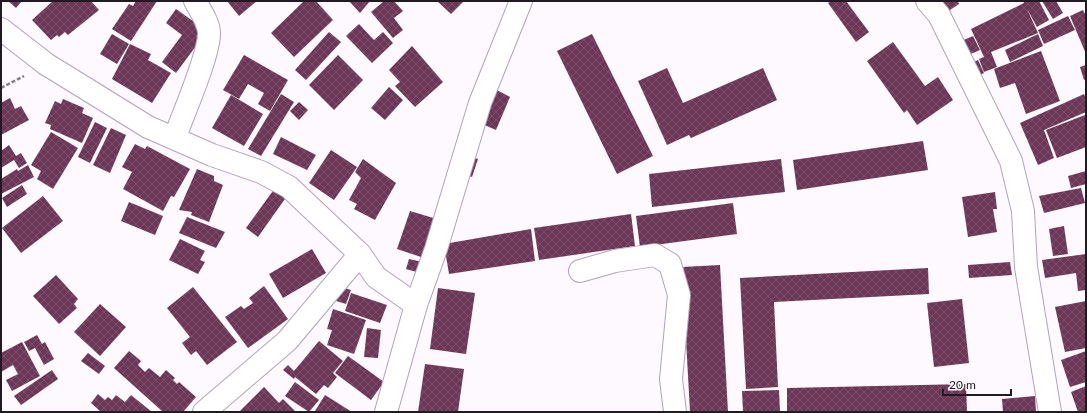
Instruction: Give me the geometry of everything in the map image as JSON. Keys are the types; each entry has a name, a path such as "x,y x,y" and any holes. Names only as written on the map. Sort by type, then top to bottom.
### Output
{"street":[{"path":"174,138 204,57 209,32 204,16 195,1"},
{"path":"386,412 416,305 436,249 480,103 521,1"},
{"path":"927,1 939,15 1011,161 1023,212 1026,267 1050,412"},
{"path":"1,29 46,64 148,127 212,155 261,172 289,187 360,254 376,276 416,305"},
{"path":"204,412 286,341 360,254"},
{"path":"580,271 615,261 654,255 670,264 679,294 671,379 675,412"}],"building":[{"path":"8,1 22,1 16,8"},
{"path":"53,1 91,1 99,10 68,35 65,32 59,37 57,35 51,40 32,20"},
{"path":"136,1 157,1 131,41 112,29 129,4 133,6"},
{"path":"227,1 257,1 239,16"},
{"path":"304,1 316,1 333,20 294,57 271,33"},
{"path":"349,1 370,1 360,13"},
{"path":"384,1 394,1 403,11 394,18 403,30 393,38 371,12"},
{"path":"437,1 464,1 451,14"},
{"path":"831,1 846,1 869,32 856,42 828,3"},
{"path":"940,1 958,1 959,4 947,12"},
{"path":"1023,1 1039,1 1049,20 1037,27 1027,9 1038,33 991,52 997,67 984,72 979,59 984,57 971,29 1024,3"},
{"path":"1042,1 1056,1 1063,13 1053,19"},
{"path":"176,9 207,31 176,73 162,62 182,35 166,23"},
{"path":"1083,10 1086,16 1086,54 1070,16"},
{"path":"1068,16 1075,30 1044,44 1038,30"},
{"path":"359,24 374,40 383,32 393,43 372,63 346,36"},
{"path":"329,32 341,42 306,80 295,70"},
{"path":"112,34 129,44 117,64 100,54"},
{"path":"592,34 653,156 617,174 557,51"},
{"path":"1038,34 1043,46 1010,62 1005,50"},
{"path":"973,36 980,50 966,56 959,42"},
{"path":"893,42 925,86 938,77 953,100 917,125 907,110 904,113 867,61"},
{"path":"130,44 151,54 148,60 171,73 152,103 112,79"},
{"path":"412,46 443,82 415,107 395,86 400,82 389,70"},
{"path":"1041,51 1060,101 1026,114 1015,83 1000,88 994,69"},
{"path":"244,55 288,80 270,111 258,104 264,93 248,84 239,99 223,90"},
{"path":"338,55 363,80 334,110 309,85"},
{"path":"978,60 984,73 974,78 968,65"},
{"path":"1086,65 1086,79 1084,80 1080,67"},
{"path":"667,68 683,103 763,68 777,100 691,138 689,135 667,145 638,81"},
{"path":"389,87 403,100 385,120 371,108"},
{"path":"497,90 510,97 496,130 480,123"},
{"path":"281,94 294,102 261,156 248,149"},
{"path":"1084,94 1086,99 1086,112 1044,130 1054,158 1038,165 1020,123"},
{"path":"231,95 263,114 244,146 212,128"},
{"path":"10,98 15,109 21,106 29,120 1,135 1,103"},
{"path":"63,99 84,108 82,113 93,118 82,143 50,129 51,125 45,123 55,101 61,104"},
{"path":"299,102 308,110 299,120 290,111"},
{"path":"1085,115 1086,147 1057,158 1046,130"},
{"path":"95,122 107,128 90,163 78,157"},
{"path":"111,128 126,135 110,173 93,165"},
{"path":"51,132 78,148 53,189 37,179 41,171 31,165"},
{"path":"281,137 316,155 307,170 273,154"},
{"path":"923,141 928,170 797,190 793,160"},
{"path":"135,144 145,149 147,146 190,169 174,197 171,196 163,211 123,189 132,172 122,167"},
{"path":"9,145 16,156 21,153 27,163 19,168 14,160 1,168 1,151"},
{"path":"331,150 357,167 334,200 309,183"},
{"path":"469,156 478,159 472,177 463,174"},
{"path":"363,159 396,183 375,220 354,209 357,204 349,200 361,178 355,172"},
{"path":"781,159 785,192 652,207 649,174"},
{"path":"28,165 34,177 1,194 1,179 17,169 18,171"},
{"path":"197,169 214,176 214,181 223,185 209,222 191,215 192,212 179,210"},
{"path":"1086,171 1086,184 1071,188 1068,176"},
{"path":"22,185 27,194 7,207 2,198"},
{"path":"275,188 287,196 258,237 246,228"},
{"path":"1081,188 1085,203 1044,213 1039,196"},
{"path":"995,192 997,209 993,209 997,232 968,237 962,197"},
{"path":"43,196 63,221 21,253 2,228"},
{"path":"129,202 163,216 155,235 121,221"},
{"path":"733,203 737,234 640,247 636,216"},
{"path":"410,211 440,220 427,259 397,249"},
{"path":"631,214 635,246 539,260 534,228"},
{"path":"187,217 225,232 216,248 179,233"},
{"path":"1064,226 1068,254 1053,256 1049,229"},
{"path":"531,229 535,261 449,274 444,244"},
{"path":"180,239 205,251 200,260 205,262 198,274 169,260"},
{"path":"312,249 326,273 283,298 269,274"},
{"path":"1086,254 1086,290 1078,291 1076,273 1045,278 1042,260"},
{"path":"409,259 427,263 424,274 406,269"},
{"path":"1010,262 1012,275 969,278 968,265"},
{"path":"720,265 728,412 690,412 682,267"},
{"path":"928,268 929,294 774,302 778,387 746,389 740,278"},
{"path":"56,275 78,299 74,304 77,308 59,324 33,296"},
{"path":"264,286 288,319 248,348 225,317 241,306 244,309 253,303 249,298"},
{"path":"193,287 237,342 207,365 196,351 191,355 182,343 190,337 167,308"},
{"path":"341,287 351,290 346,304 336,301"},
{"path":"438,288 475,293 466,354 430,349"},
{"path":"351,293 387,305 380,323 345,311"},
{"path":"962,299 969,363 934,367 927,303"},
{"path":"1086,301 1086,348 1065,352 1055,307"},
{"path":"100,304 126,327 100,356 74,332"},
{"path":"333,309 366,320 354,354 327,345 332,330 327,329"},
{"path":"367,328 381,330 378,358 364,357"},
{"path":"37,335 42,344 45,342 54,359 44,365 35,348 29,351 24,342"},
{"path":"319,341 343,361 333,373 337,377 328,388 324,385 316,394 295,377 294,379 283,370 288,365 294,371"},
{"path":"22,342 40,376 12,391 6,380 18,374 13,365 1,372 1,353"},
{"path":"129,351 141,361 138,365 145,372 149,368 160,377 166,370 175,378 173,380 177,384 179,382 196,397 183,412 163,412 114,368"},
{"path":"1086,351 1086,382 1070,387 1061,360"},
{"path":"88,353 105,366 99,374 81,361"},
{"path":"348,356 384,382 371,400 335,373"},
{"path":"425,364 464,369 458,412 418,412"},
{"path":"52,370 58,379 21,405 14,396"},
{"path":"295,382 319,400 309,412 285,396"},
{"path":"966,384 967,412 787,412 787,388"},
{"path":"1086,386 1086,412 1078,412 1071,392"},
{"path":"264,387 279,403 283,399 295,411 239,412"},
{"path":"779,390 780,412 743,412 742,391"},
{"path":"98,394 105,400 108,397 112,400 116,395 125,402 131,395 152,412 101,412 91,403"},
{"path":"325,395 352,412 315,411"},
{"path":"1035,396 1036,412 1003,412 1002,399"}]}
